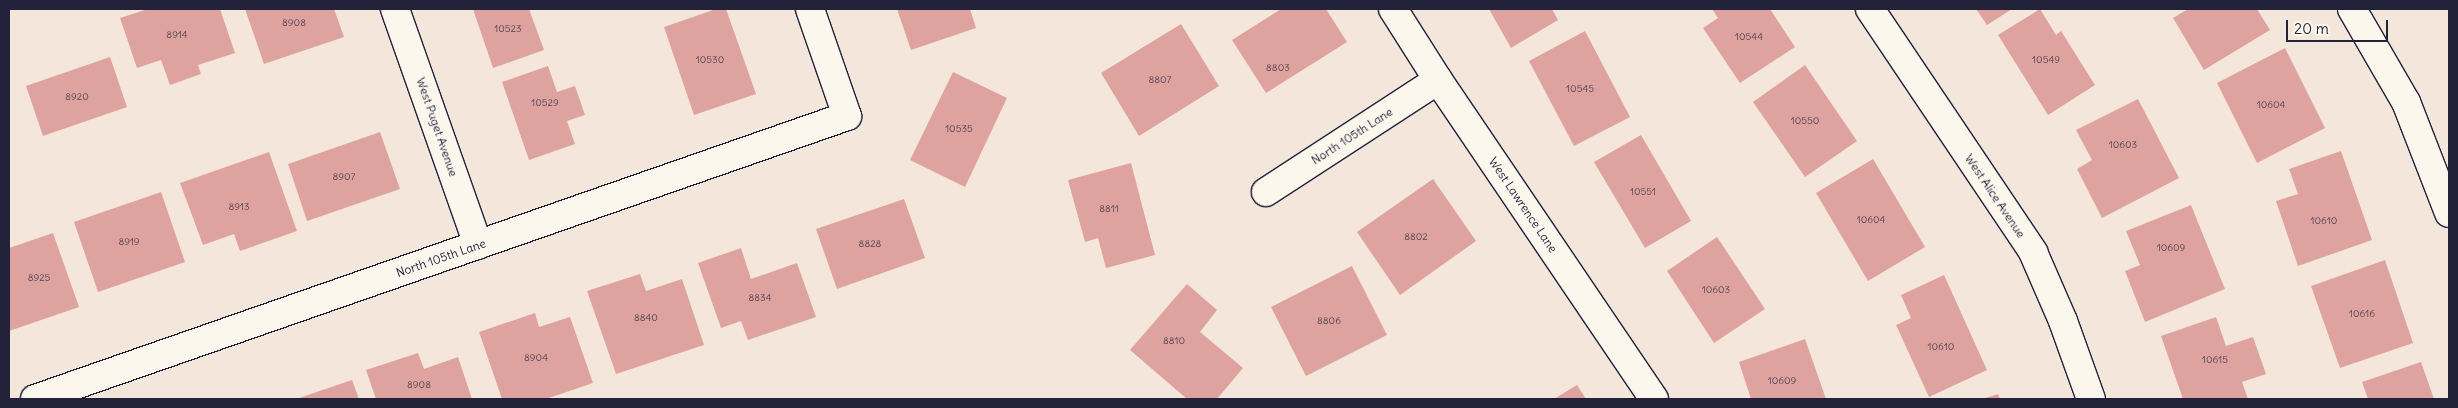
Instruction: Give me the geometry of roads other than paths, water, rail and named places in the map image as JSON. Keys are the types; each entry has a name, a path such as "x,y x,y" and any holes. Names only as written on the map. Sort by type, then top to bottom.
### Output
{"street":[{"name":"West Puget Avenue","path":"395,9 478,245"},
{"name":"North 105th Lane","path":"35,399 847,116 810,9"},
{"name":"West Lawrence Lane","path":"1393,9 1438,80 1654,399"},
{"name":"West Alice Avenue","path":"1870,9 2033,252 2063,321 2091,399"},
{"path":"2352,9 2406,102 2449,213"},
{"name":"North 105th Lane","path":"1266,192 1438,80"}]}
